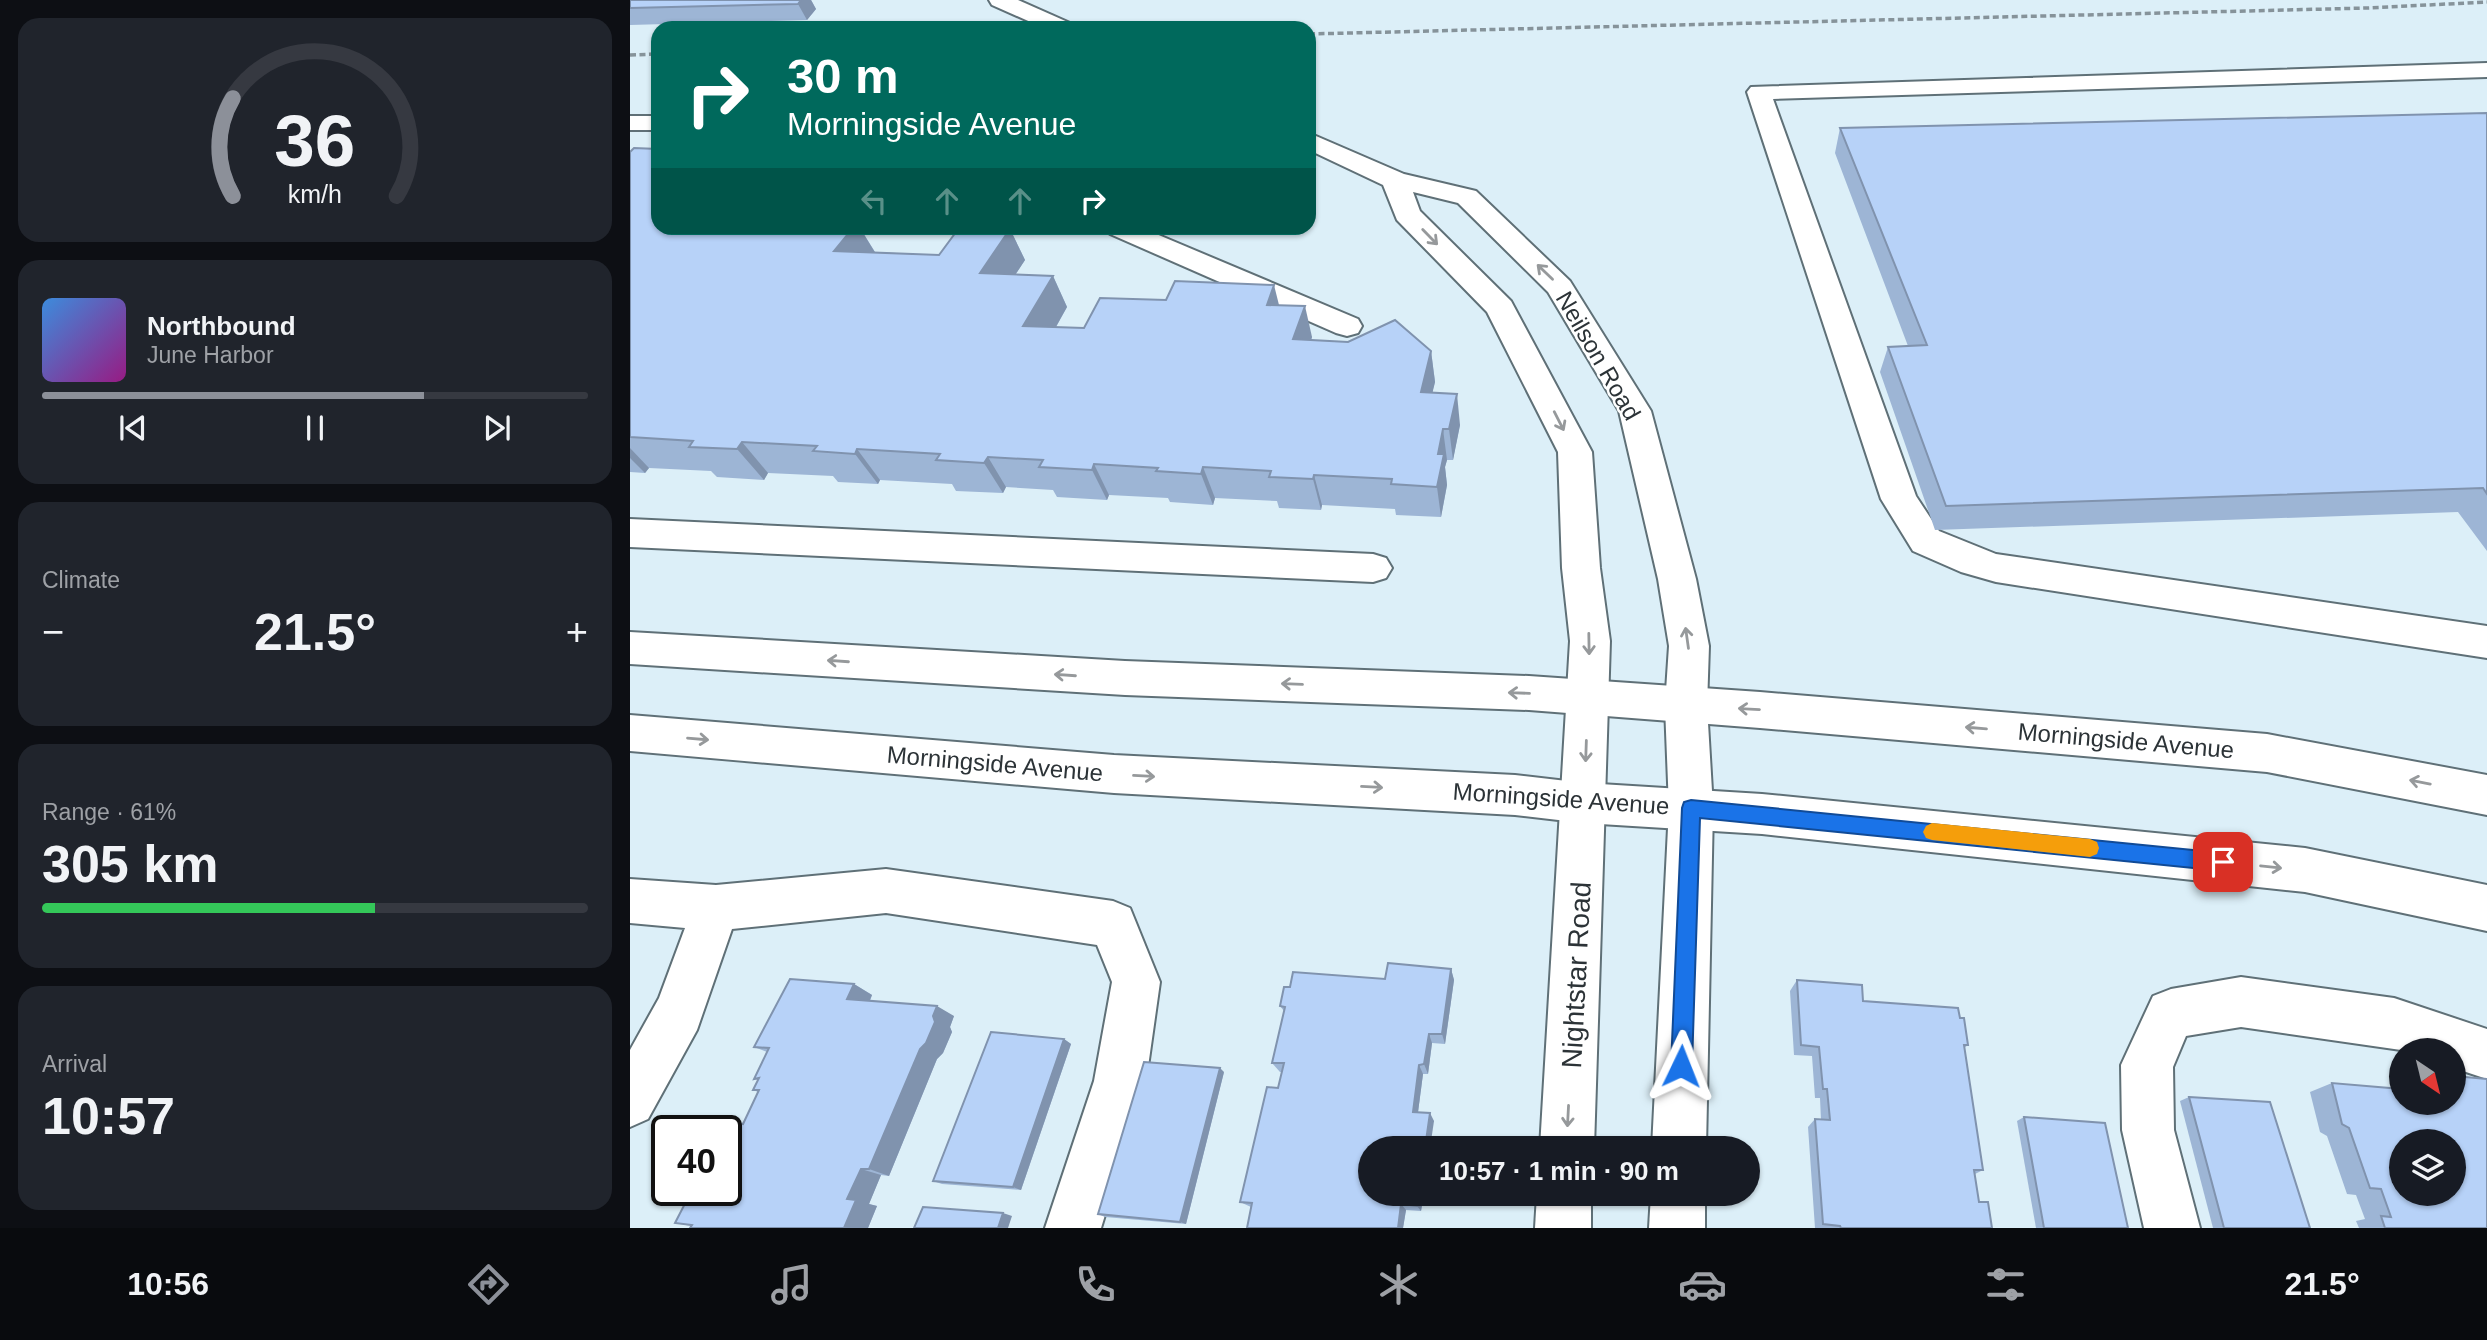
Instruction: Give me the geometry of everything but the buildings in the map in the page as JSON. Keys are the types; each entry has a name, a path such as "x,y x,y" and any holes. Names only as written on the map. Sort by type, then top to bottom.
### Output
{"street":[{"path":"1000,0 1046,21"},
{"path":"2487,70 1759,92 1899,499 1926,541 1974,562 1996,568 2487,642"},
{"path":"630,123 651,123"},
{"name":"Neilson Road","path":"1316,144 1395,180 1467,197 1560,287 1635,411 1677,579 1689,646 1686,706 1691,808"},
{"path":"1395,180 1407,214 1500,308 1575,452 1581,568 1590,641 1587,698"},
{"path":"1136,235 1347,326"},
{"path":"630,533 1373,568"},
{"name":"Morningside Avenue","path":"630,648 1125,678 1529,693 2267,753 2487,794"},
{"name":"Nightstar Road","path":"1568,1136 1587,698"},
{"name":"Morningside Avenue","path":"630,733 1114,774 1515,794 1584,803 1691,808 2305,870 2487,908"},
{"path":"1679,1136 1691,808"},
{"path":"630,901 716,908 886,891 1113,924 1136,982 1120,1081 1073,1228"},
{"path":"630,1101 679,1012 716,908"},
{"path":"2172,1228 2148,1130 2147,1065 2171,1014 2241,1002 2394,1023 2487,1054"},
{"path":"1563,1228 1564,1206"},
{"path":"1677,1228 1678,1206"}],"railway":[{"path":"1316,34 2368,8 2487,2"},
{"path":"630,55 651,54"}],"slow traffic":[{"path":"1932,832 2090,848"}],"route":[{"path":"1681,1066 1691,808 2223,862"}]}
